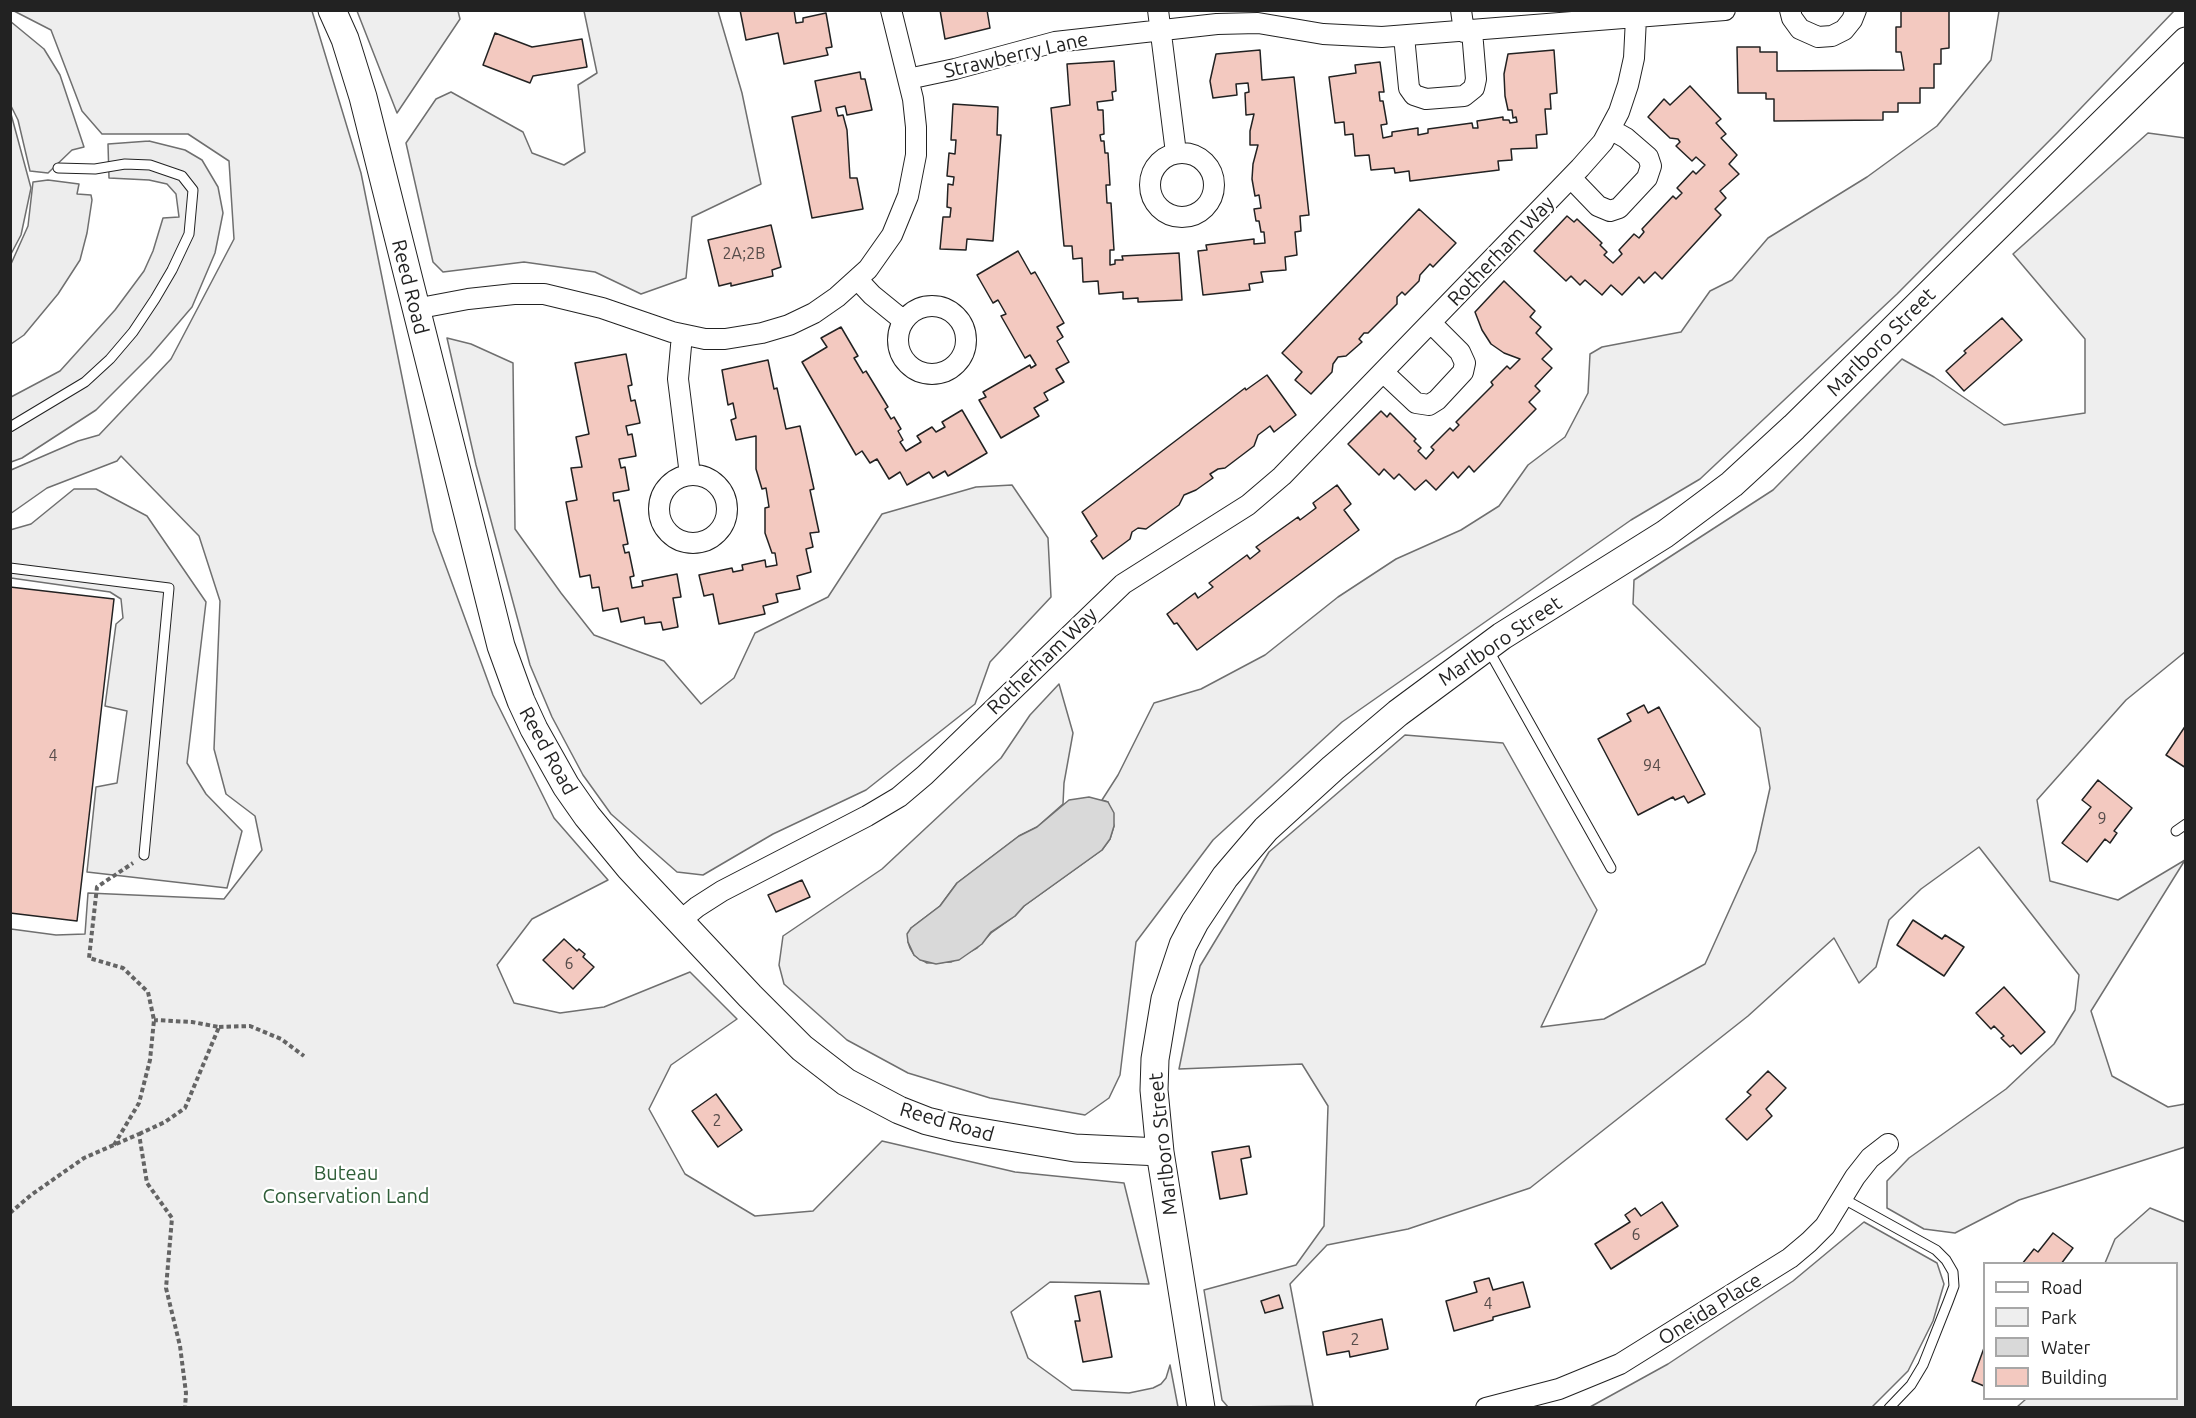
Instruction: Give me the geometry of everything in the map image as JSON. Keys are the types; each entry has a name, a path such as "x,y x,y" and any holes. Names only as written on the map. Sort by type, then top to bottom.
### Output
{"street":[{"name":"Reed Road","path":"332,10 345,39 363,97 491,613 510,674 521,701 555,767 587,816 629,867 802,1048 824,1067 870,1096 927,1121 987,1135 1075,1148 1160,1152"},
{"path":"415,309 468,298 544,294 602,308 682,335 705,339 725,339 776,329 814,313 858,280 877,258 892,235 910,189 917,141 915,113 891,10"},
{"path":"1404,36 1409,88 1414,95 1426,99 1464,96 1474,88 1476,79 1468,31 1461,10"},
{"name":"Strawberry Lane","path":"908,79 1055,42 1159,20 1217,24 1257,23 1353,37 1404,36 1636,14 1725,10"},
{"path":"1790,10 1800,29 1818,37 1832,36 1844,30 1856,10"},
{"name":"Rotherham Way","path":"680,921 722,891 867,816 910,788 1114,592 1132,577 1174,554 1248,505 1282,476 1571,178 1603,142 1621,105 1632,72 1636,14"},
{"path":"1159,20 1176,153"},
{"name":"Marlboro Street","path":"1201,1407 1160,1152 1154,1090 1159,1028 1183,945 1195,922 1244,853 1281,815 1398,713 1487,647 1665,534 1732,484 1794,427 2186,41"},
{"name":"Rotherham Way","path":"1571,178 1598,206 1610,211 1619,208 1647,178 1651,166 1648,157 1626,138 1610,129"},
{"path":"858,280 872,295 904,321"},
{"name":"Rotherham Way","path":"1383,372 1416,403 1425,405 1437,400 1463,372 1465,363 1460,352 1431,323"},
{"path":"682,335 678,379 690,475"},
{"name":"Oneida Place","path":"1486,1407 1559,1389 1620,1364 1790,1258 1825,1226 1855,1177 1870,1158 1888,1144"}],"lane":[{"path":"10,427 85,382 110,359 133,332 155,299 189,234 193,190 182,176 150,165 125,164 95,169 58,168"},
{"path":"10,568 169,588 144,855"},
{"path":"1487,647 1611,868"},
{"path":"2176,831 2186,824"},
{"path":"1842,1198 1936,1250 1953,1272 1954,1286 1923,1365 1911,1385 1889,1407"}],"path":[{"path":"114,1145 139,1104 150,1060 154,1020 148,992 123,968 89,958 98,887 144,855"},
{"path":"154,1020 192,1022 219,1027 250,1026 281,1039 304,1056"},
{"path":"10,1213 31,1194 84,1158 165,1122 185,1108 219,1027"},
{"path":"139,1134 147,1183 172,1218 166,1288 180,1346 186,1393 185,1407"}],"green space":[{"name":"Buteau Conservation Land","path":"14,11 312,11 361,173 433,531 493,695 554,818 608,880 532,919 497,965 514,1003 560,1013 604,1007 690,972 737,1019 671,1065 649,1109 685,1174 755,1216 813,1211 882,1141 1015,1172 1124,1183 1149,1284 1050,1282 1011,1312 1028,1358 1072,1390 1129,1393 1153,1388 1166,1378 1170,1365 1178,1407 11,1407 11,929 56,935 85,934 88,893 224,899 262,850 255,816 226,794 214,749 220,601 199,536 121,456 117,461 47,488 10,514 11,470 78,441 99,435 171,359 234,239 229,161 188,134 102,134 82,111 51,30"},
{"path":"357,11 458,11 460,19 397,113"},
{"path":"584,11 718,11 742,93 761,184 692,217 686,278 641,294 595,272 524,262 443,272 433,262 406,143 436,99 451,92 523,132 532,153 564,165 585,152 578,85 597,73"},
{"path":"1999,11 2174,11 1897,294 1700,479 1631,520 1342,722 1213,840 1136,942 1120,1075 1109,1098 1085,1115 990,1098 908,1073 847,1040 784,984 779,965 783,936 882,869 1001,758 1030,715 1059,684 1073,733 1064,783 1063,804 1037,827 1019,836 957,883 940,906 911,928 908,942 910,948 914,955 927,963 951,962 977,948 991,933 1015,916 1024,906 1102,850 1110,839 1114,826 1108,802 1102,800 1118,775 1154,703 1201,689 1265,655 1338,597 1396,559 1461,530 1499,506 1528,465 1565,437 1588,393 1590,354 1602,347 1681,332 1710,291 1732,280 1768,238 1867,177 1937,126 1991,60"},
{"path":"11,114 31,188 21,235 11,254"},
{"path":"2148,133 2185,138 2185,652 2126,700 2037,800 2050,881 2118,900 2185,860 2091,1011 2112,1076 2168,1107 2185,1104 2185,1147 2019,1200 1955,1233 1924,1229 1887,1208 1887,1181 1909,1158 2006,1089 2054,1044 2075,1010 2079,975 1979,847 1921,889 1889,920 1876,967 1859,983 1834,938 1748,1016 1530,1188 1408,1229 1327,1245 1290,1284 1313,1406 1228,1407 1222,1400 1204,1290 1296,1265 1324,1226 1328,1106 1302,1064 1179,1069 1200,966 1269,852 1405,735 1503,743 1597,910 1541,1027 1604,1019 1705,964 1756,851 1770,788 1760,728 1633,604 1634,580 1773,490 1902,359 1934,377 2004,425 2085,413 2085,339 2013,254"},
{"path":"447,338 471,344 513,363 515,529 594,635 664,661 701,704 734,678 755,633 828,597 882,514 976,487 1012,485 1048,538 1051,597 990,662 975,704 866,790 773,834 703,875 677,872 611,814 583,775 552,717 530,665 476,465"},
{"path":"2150,1208 2185,1222 2185,1407 2017,1407 2025,1400 2178,1400 2178,1262 2105,1262 2115,1239"},
{"path":"1864,1222 1937,1263 1944,1284 1933,1321 1908,1371 1872,1407 1590,1407 1668,1364 1793,1281"}],"shaded area":[{"path":"10,21 44,49 60,75 84,147 72,150 48,173 30,171 18,120 11,106"},
{"path":"149,141 185,150 202,160 218,187 223,213 215,253 192,307 150,356 96,410 22,458 11,462 11,397 60,371 115,310 144,271 163,218 179,217 176,194 167,184 149,180 109,178 108,144"},
{"path":"48,180 79,184 77,194 91,195 87,233 80,260 58,294 24,335 11,344 11,264 28,226 33,182"},
{"path":"74,489 96,489 147,516 206,602 187,763 206,794 242,831 227,888 87,872 96,787 117,783 127,711 105,706 116,624 123,618 121,599 110,592 11,578 10,530 31,524"}],"water":[{"path":"1089,797 1108,802 1114,813 1114,826 1110,839 1102,850 1024,906 1015,916 991,932 982,944 959,960 936,964 920,960 914,955 907,934 911,928 940,906 957,883 1019,836 1037,827 1069,800"}],"building":[{"path":"740,10 794,10 796,23 803,22 803,18 826,13 832,47 826,48 828,55 784,64 778,33 746,40"},
{"path":"940,10 987,10 990,28 945,39"},
{"path":"1901,10 1949,10 1949,48 1941,49 1941,64 1934,64 1934,88 1920,88 1920,103 1898,103 1898,112 1883,112 1883,120 1774,121 1774,99 1766,99 1766,93 1738,93 1737,47 1760,47 1760,52 1777,52 1777,71 1904,70 1901,52 1896,52 1896,27 1901,27"},
{"path":"495,33 532,47 582,39 587,67 533,76 530,83 483,65"},
{"path":"1260,50 1262,80 1294,77 1309,215 1300,216 1301,231 1295,232 1297,255 1285,257 1286,270 1261,272 1263,282 1249,284 1250,290 1203,295 1198,251 1207,250 1206,245 1254,239 1254,244 1265,243 1264,232 1261,232 1259,221 1256,221 1254,209 1261,208 1259,195 1255,196 1252,179 1258,145 1250,145 1254,114 1246,115 1245,93 1249,92 1248,83 1236,84 1237,95 1213,98 1210,81 1216,54"},
{"path":"1554,50 1557,93 1550,94 1551,109 1545,109 1547,134 1536,135 1537,148 1511,149 1512,160 1498,161 1499,170 1410,181 1409,171 1395,173 1394,168 1371,170 1369,155 1355,156 1353,134 1345,135 1344,122 1335,123 1329,77 1356,73 1355,65 1380,62 1384,92 1379,92 1380,101 1383,101 1387,124 1381,125 1383,138 1392,136 1392,132 1418,128 1418,135 1428,133 1428,129 1472,123 1473,128 1478,128 1477,121 1503,117 1503,120 1509,120 1510,123 1517,122 1516,117 1513,118 1512,110 1508,110 1505,96 1504,74 1508,54"},
{"path":"1114,61 1116,91 1112,92 1113,100 1097,102 1098,110 1103,110 1104,134 1100,135 1101,141 1104,141 1105,153 1108,153 1110,185 1106,185 1107,203 1111,203 1114,250 1110,250 1110,265 1115,264 1115,260 1123,260 1122,256 1179,253 1182,300 1138,302 1138,298 1123,299 1123,292 1099,294 1098,281 1083,282 1082,258 1073,259 1072,246 1064,246 1051,108 1070,105 1067,64"},
{"path":"860,72 861,79 865,79 872,110 847,115 845,106 836,108 838,116 843,115 847,130 850,178 857,178 863,209 812,218 792,117 821,111 815,81"},
{"path":"1690,86 1721,119 1716,123 1726,134 1721,138 1737,155 1729,164 1739,174 1720,191 1726,198 1715,209 1721,215 1662,279 1655,272 1644,283 1639,277 1622,295 1611,285 1602,295 1585,280 1580,285 1571,276 1566,281 1534,251 1567,216 1574,222 1577,219 1602,243 1600,245 1607,252 1604,255 1613,263 1622,254 1619,250 1634,234 1639,238 1644,232 1642,229 1673,196 1676,199 1682,193 1677,188 1693,171 1696,174 1705,165 1696,157 1692,161 1676,146 1680,142 1678,139 1670,138 1648,117 1664,99 1670,105"},
{"path":"953,104 998,107 997,135 1001,135 993,241 967,239 966,250 940,249 943,217 950,217 951,208 947,207 948,184 953,185 954,177 947,176 949,153 955,154 956,140 951,140"},
{"path":"1419,209 1456,243 1433,267 1430,264 1420,275 1419,281 1405,295 1402,292 1397,297 1397,304 1368,333 1364,333 1359,339 1362,342 1346,356 1338,357 1333,364 1332,372 1311,394 1295,380 1302,372 1282,353"},
{"path":"771,225 781,267 772,270 773,276 731,286 731,283 719,286 708,240"},
{"path":"1018,251 1031,274 1035,272 1064,323 1057,327 1063,337 1057,341 1069,362 1056,369 1064,382 1044,393 1048,400 1034,408 1039,416 1001,438 979,400 986,397 983,392 1030,365 1031,368 1036,365 1030,355 1025,358 1001,316 1006,314 998,300 993,303 977,275"},
{"path":"1504,281 1535,311 1530,317 1541,327 1536,333 1552,349 1542,359 1552,368 1535,386 1540,391 1529,402 1536,409 1474,472 1469,466 1458,478 1453,472 1436,490 1426,480 1415,490 1399,474 1394,479 1384,469 1379,475 1348,444 1381,411 1387,417 1390,413 1416,439 1414,441 1421,448 1418,451 1426,459 1434,450 1431,447 1450,428 1453,431 1459,425 1456,422 1493,385 1491,382 1507,366 1510,369 1520,359 1504,353 1491,344 1475,312"},
{"path":"2002,318 2022,340 1964,391 1946,371 1966,353 1964,351"},
{"path":"841,327 858,356 854,358 863,373 866,371 888,407 885,409 891,419 894,417 901,429 898,431 903,440 900,442 906,451 921,442 917,436 932,427 936,432 945,427 942,422 962,410 987,453 948,476 945,471 933,478 929,472 907,485 900,472 889,479 877,459 870,463 862,451 856,455 802,362 827,347 821,338"},
{"path":"626,354 632,385 628,386 631,401 635,400 640,423 626,426 628,435 632,434 636,456 619,459 621,468 625,467 629,490 613,493 614,501 619,500 628,544 623,545 625,553 629,552 634,576 630,577 632,588 643,586 642,581 677,574 681,597 673,598 678,627 663,630 661,622 645,624 644,617 621,622 618,608 603,611 599,587 592,588 590,575 580,577 566,502 577,500 571,468 582,467 576,437 589,434 575,363"},
{"path":"768,360 786,429 800,426 814,489 810,490 819,532 810,533 813,547 806,549 811,572 797,576 800,589 776,594 778,602 763,606 765,614 719,624 713,594 704,596 699,575 732,568 733,572 743,570 742,565 765,560 766,567 777,565 775,553 772,553 765,533 765,508 769,507 766,488 762,489 756,469 756,436 736,440 731,420 736,418 733,403 728,405 722,370"},
{"path":"1267,375 1296,415 1274,432 1270,426 1258,435 1254,446 1225,468 1210,474 1213,478 1184,495 1179,505 1146,529 1138,528 1132,532 1130,539 1103,559 1091,541 1097,536 1082,512 1245,388 1246,390"},
{"path":"1337,485 1351,504 1344,510 1359,530 1197,650 1177,623 1174,624 1167,614 1195,593 1198,598 1213,587 1209,583 1247,555 1250,559 1260,551 1256,547 1298,517 1300,520 1316,508 1313,503"},
{"path":"10,587 114,599 77,921 10,913"},
{"path":"1644,705 1648,713 1659,707 1705,794 1688,803 1684,796 1675,800 1673,797 1638,815 1598,739 1631,721 1627,714"},
{"path":"2186,725 2186,768 2166,755"},
{"path":"2098,780 2132,808 2114,831 2117,833 2110,843 2105,839 2087,862 2062,843 2091,807 2082,800"},
{"path":"802,880 810,897 776,912 768,895"},
{"path":"1913,920 1942,939 1945,935 1964,947 1944,976 1897,945"},
{"path":"564,939 577,951 579,949 585,954 583,957 594,967 573,989 543,960"},
{"path":"2004,987 2045,1032 2021,1054 2013,1045 2010,1047 2001,1038 2004,1036 1994,1026 1991,1029 1976,1013"},
{"path":"1768,1071 1786,1088 1766,1109 1772,1116 1747,1140 1726,1119 1751,1095 1747,1092"},
{"path":"716,1094 742,1130 718,1147 692,1111"},
{"path":"1249,1146 1251,1157 1241,1159 1247,1194 1220,1199 1212,1152"},
{"path":"1662,1202 1678,1226 1611,1269 1595,1244 1630,1222 1625,1215 1635,1208 1641,1216"},
{"path":"2053,1233 2073,1248 2062,1262 2024,1262 2034,1249 2038,1252"},
{"path":"1489,1278 1493,1290 1523,1282 1530,1307 1454,1331 1446,1301 1477,1292 1474,1282"},
{"path":"1100,1291 1112,1357 1083,1362 1075,1321 1080,1321 1075,1296"},
{"path":"1279,1295 1283,1308 1265,1313 1261,1301"},
{"path":"1382,1319 1388,1349 1350,1357 1349,1351 1327,1355 1323,1332"},
{"path":"1983,1351 1983,1386 1972,1381"}]}
